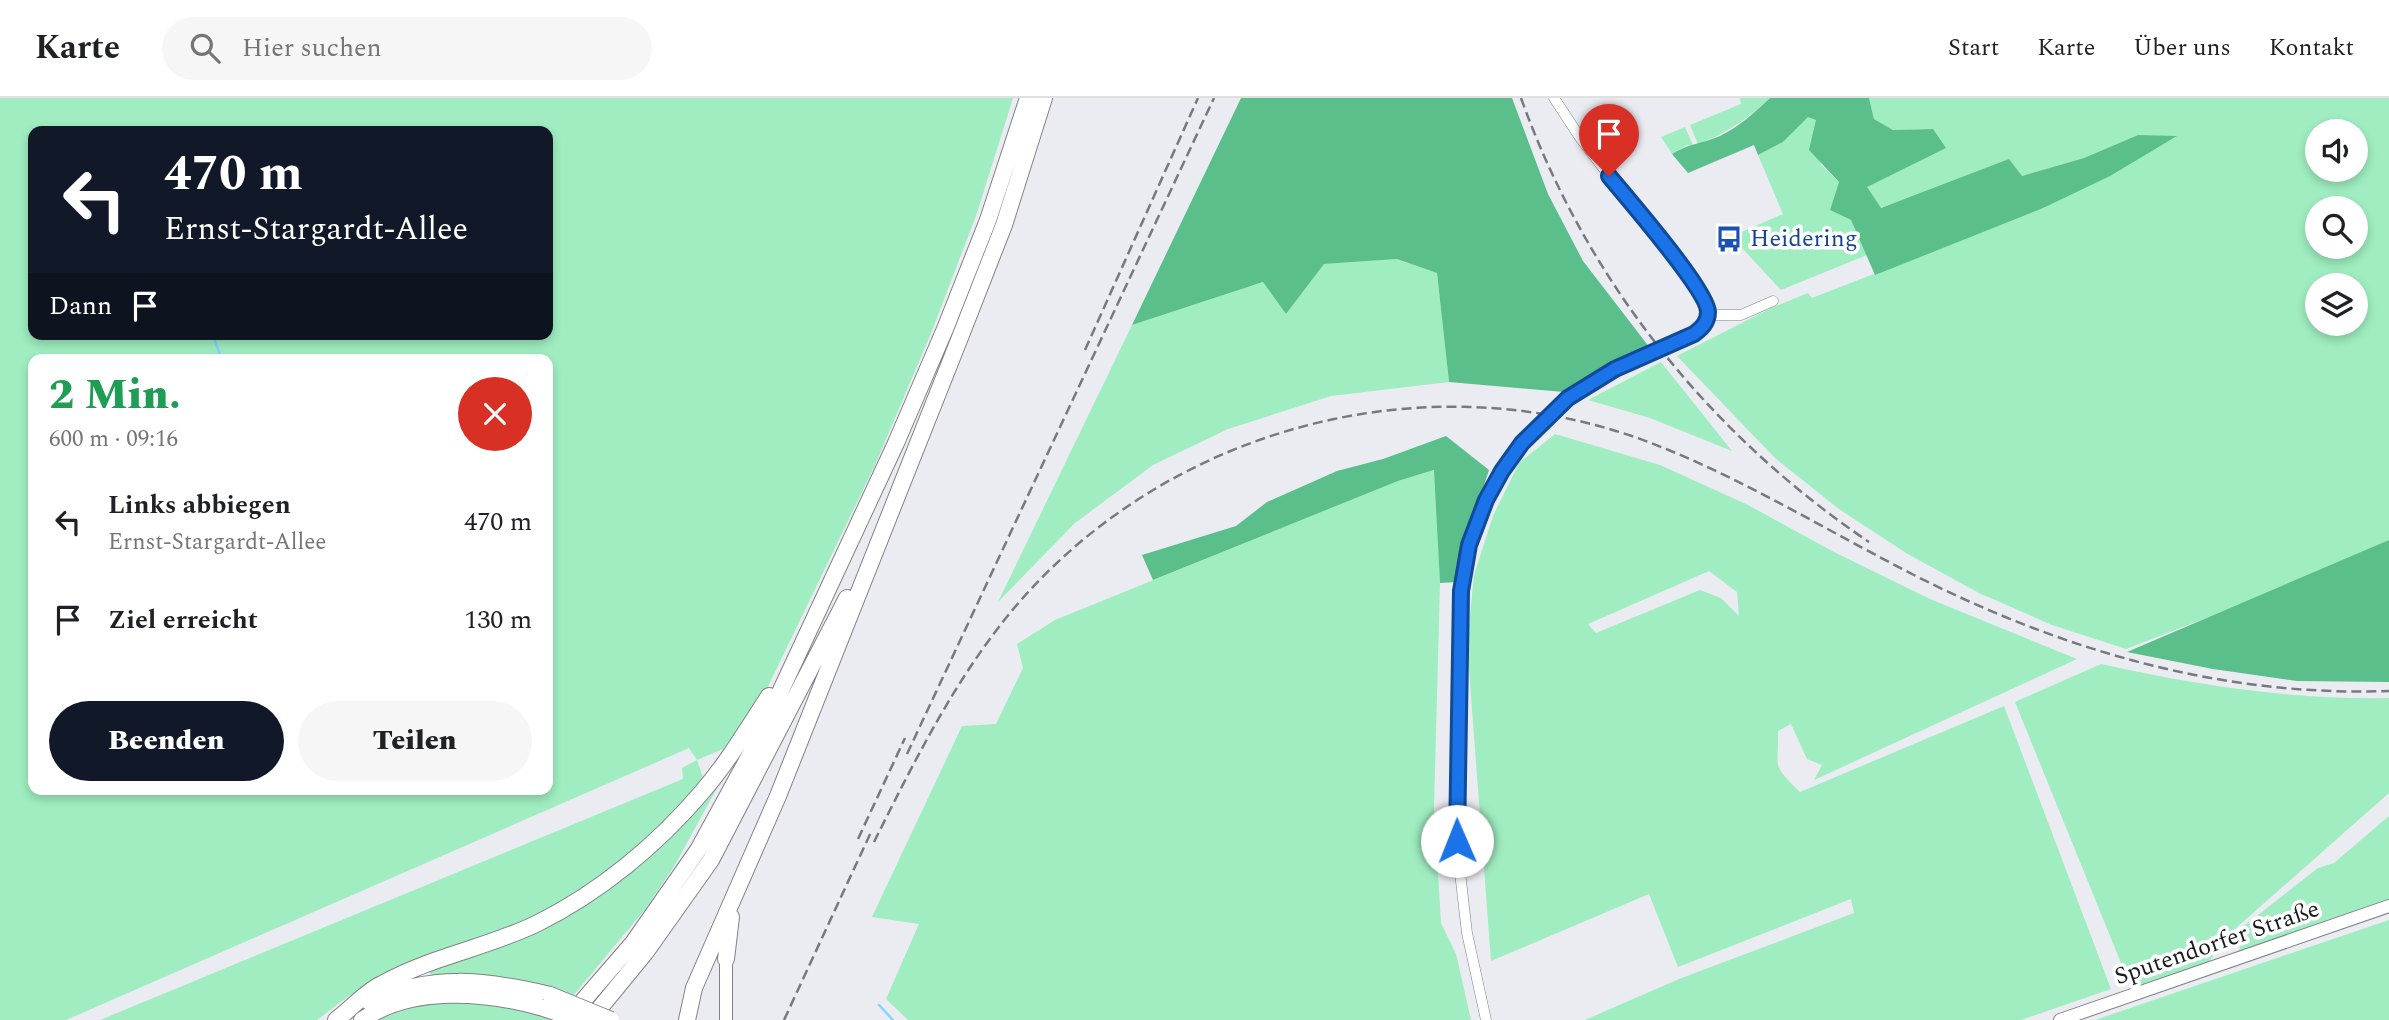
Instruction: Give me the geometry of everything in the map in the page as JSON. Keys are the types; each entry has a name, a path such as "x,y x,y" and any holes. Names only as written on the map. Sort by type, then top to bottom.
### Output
{"highway":[{"path":"567,1020 633,943 698,850 756,744 896,443 945,329 988,220 1028,98"},
{"path":"687,1020 694,988 735,897 855,605 1004,225 1044,98"},
{"path":"590,1020 645,953 711,860 818,658 892,505"},
{"path":"359,1013 379,985 408,972 491,944 586,896 667,830 703,792 733,751 803,643"},
{"path":"726,959 728,930 735,897"},
{"path":"336,1020 359,1013 416,985 445,981 508,985 580,1020"},
{"path":"545,1001 611,1020"}],"main road":[{"name":"Sputendorfer Straße","path":"2060,1020 2389,906"},
{"path":"726,959 726,1020"}],"street":[{"path":"1486,1020 1467,933 1458,855 1460,608 1462,578 1474,530 1498,478 1522,443 1548,415 1579,391 1636,359 1685,339 1702,328 1708,315 1704,299 1690,277 1581,139 1554,98"},
{"path":"1708,315 1741,315 1773,301"}],"green space":[{"path":"0,98 1013,98 977,213 932,331 875,465 761,701 723,749 697,760 689,748 66,1020 0,1020"},
{"path":"1241,98 1512,98 1548,194 1583,261 1650,348 1584,379 1564,392 1449,382 1437,273 1397,259 1324,264 1286,314 1263,282 1132,325"},
{"path":"1740,98 1770,98 1736,125 1698,144 1690,125 1741,104"},
{"path":"1770,98 1869,98 1874,119 1893,130 1933,129 1946,148 1867,187 1881,208 2009,159 2022,176 2084,158 2138,135 2177,136 2110,176 2041,209 1875,275 1851,220 1830,210 1839,182 1809,150 1816,120 1808,117 1783,142 1758,155 1754,145 1688,173 1672,154 1727,132"},
{"path":"1869,98 2389,98 2389,540 2263,596 2126,649 2052,625 1979,593 1906,553 1839,509 1775,458 1677,356 1771,308 1808,293 1812,298 2041,209 2176,137 2138,135 2084,158 2022,176 1932,190 1880,208 1866,187 1933,129 1893,130 1874,119"},
{"path":"1808,116 1816,120 1821,165 1839,182 1830,210 1851,220 1867,255 1781,290 1742,248 1737,234 1783,214 1758,155 1783,142"},
{"path":"1685,127 1693,145 1687,145 1672,154 1661,137"},
{"path":"1397,259 1437,273 1449,382 1331,396 1228,429 1153,465 1075,523 998,602 1132,325 1263,282 1286,314 1324,264"},
{"path":"1661,362 1732,451 1650,418 1588,400"},
{"path":"1555,434 1660,465 1748,505 1834,552 1930,599 2077,659 1814,780 1822,765 1807,759 1791,724 1778,731 1777,759 1784,776 1800,792 2004,706 2111,989 2021,1020 1585,1020 1679,979 1854,913 1851,899 1678,967 1649,894 1491,961 1469,670 1469,624 1474,575 1493,516 1519,463","holes":["1709,571 1737,592 1739,616 1721,598 1700,590 1596,633 1588,624"]},
{"path":"1446,436 1489,470 1462,553 1458,582 1440,583 1434,470 1398,481 1153,580 1142,555 1236,526 1267,502 1337,471 1383,459"},
{"path":"1435,470 1440,583 1434,808 1441,923 1456,954 1471,1020 908,1020 886,999 919,924 872,917 962,726 996,724 1023,668 1017,644 1055,620 1398,481"},
{"path":"2389,540 2389,682 2297,681 2213,669 2127,652"},
{"path":"2101,664 2244,690 2389,698 2389,793 2219,943 2208,965 2132,990 2015,702"},
{"path":"697,760 704,780 671,819 615,868 561,904 495,936 350,995 317,1020 100,1020 683,779 682,768"},
{"path":"730,764 676,863 647,907 553,1020 376,1020 432,1001 430,971 501,944 564,913"},
{"path":"2389,816 2389,903 2238,955 2244,926 2318,868 2334,863"},
{"path":"2389,920 2389,1020 2095,1020"}],"waterway":[{"path":"214,340 220,354"},
{"path":"879,1005 893,1020"}],"railway":[{"path":"1085,350 1198,98"},
{"path":"907,754 1214,98"},
{"path":"1521,98 1548,165 1580,229 1617,290 1659,348 1706,402 1756,453 1811,499 1869,542"},
{"path":"874,842 921,750 974,662 1015,607 1077,544 1148,493 1225,453 1308,425 1393,410 1480,407 1566,418 1651,443 1751,488 1968,601 2084,646 2143,663 2204,677 2265,686 2326,691 2389,691"},
{"path":"858,839 905,738"},
{"path":"784,1020 872,830"}],"place":[{"name":"Heidering","path":"1729,239"}],"route":[{"path":"1457,841 1462,578 1469,545 1486,500 1517,450 1538,425 1562,403 1606,374 1694,334 1702,328 1708,315 1707,305 1690,277 1609,176"}]}
